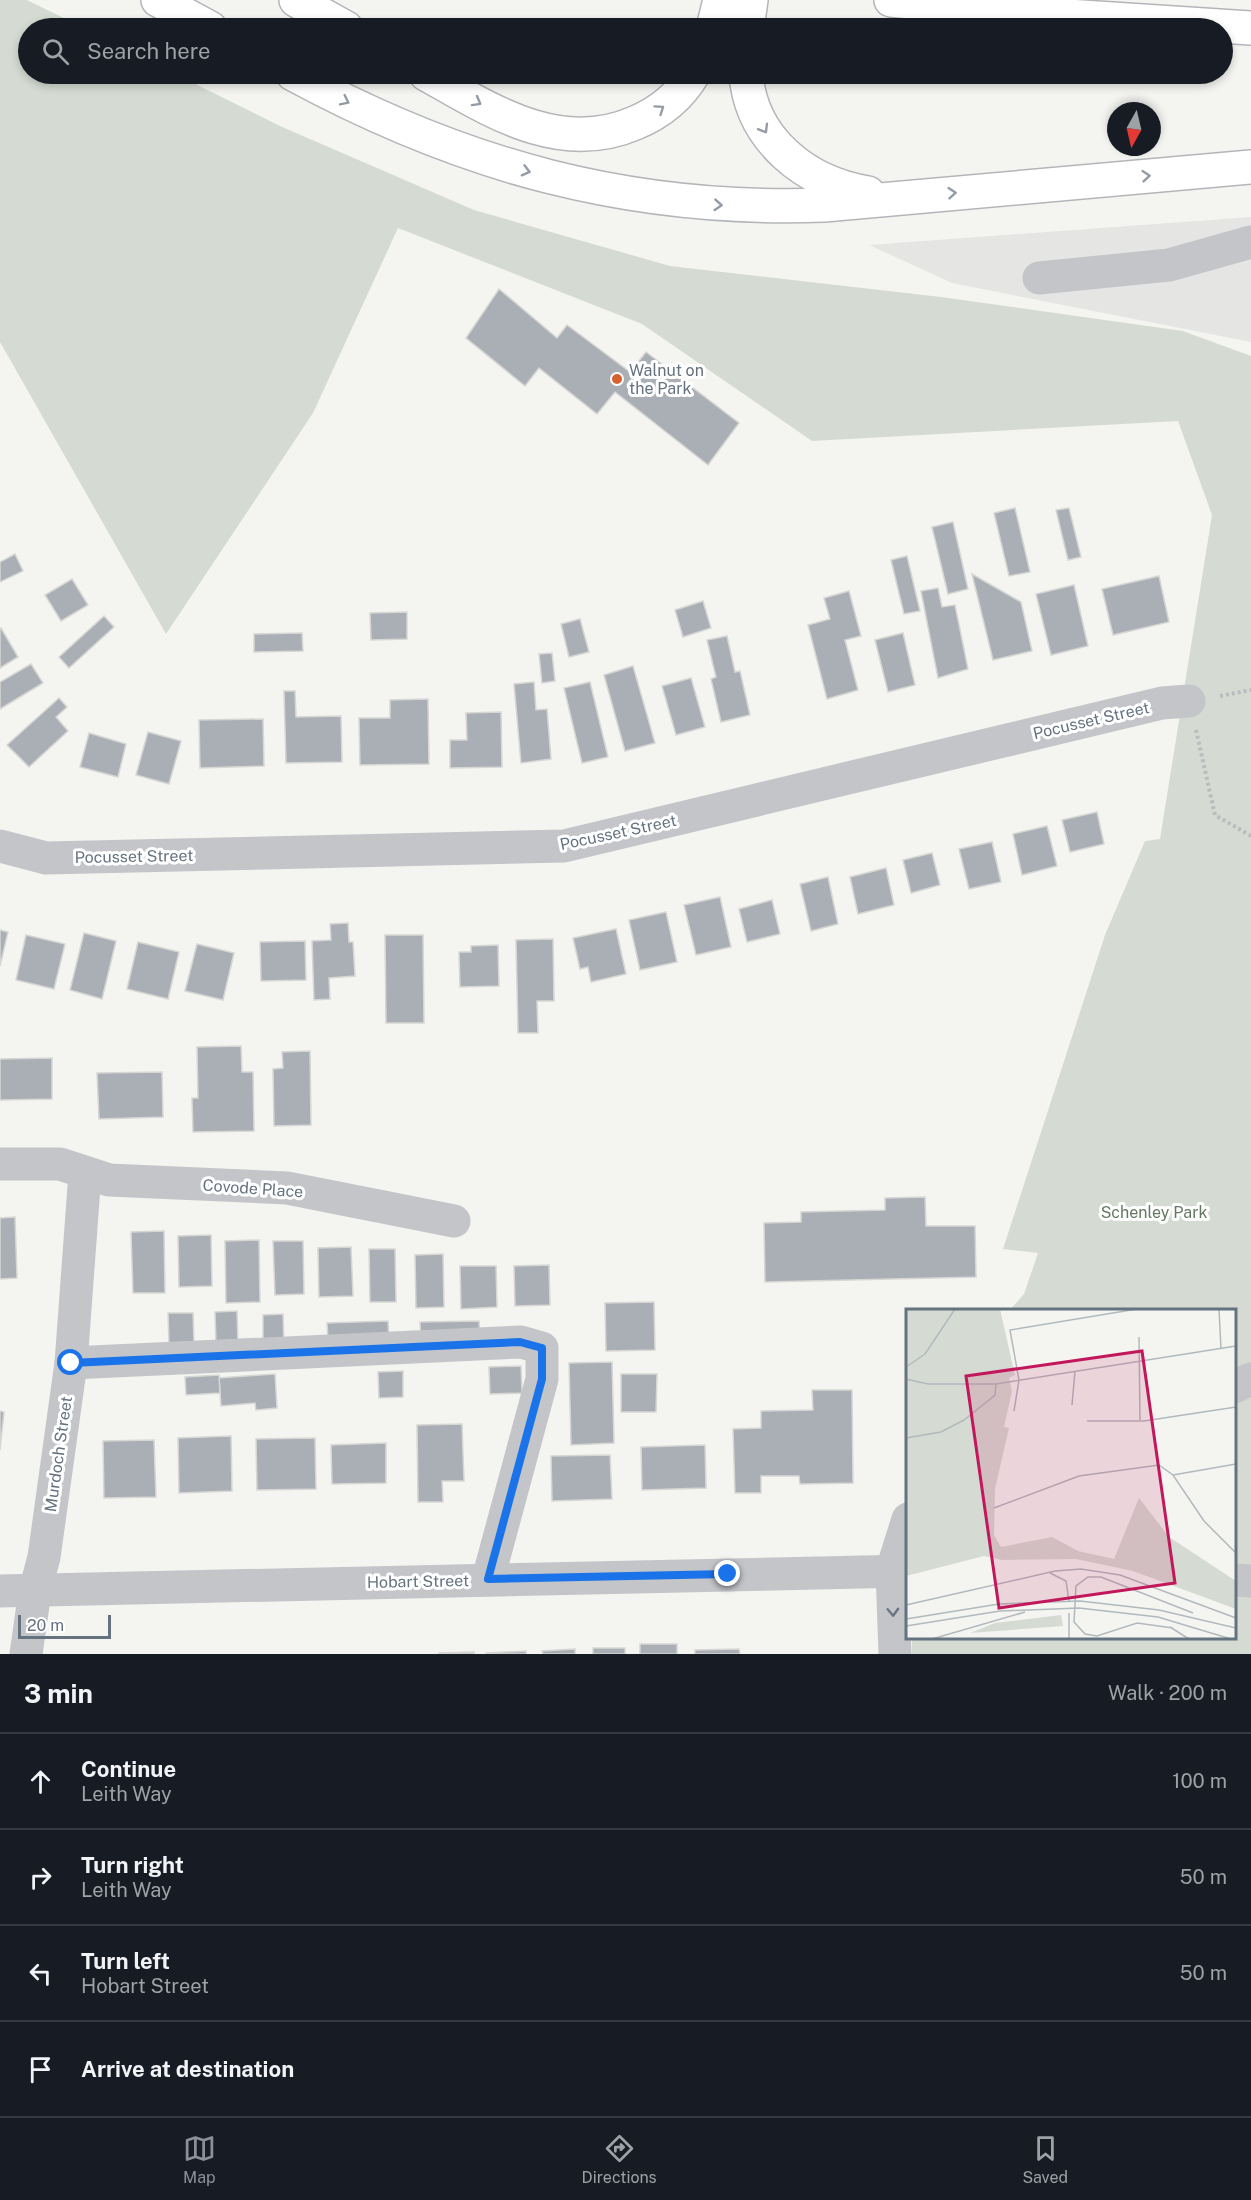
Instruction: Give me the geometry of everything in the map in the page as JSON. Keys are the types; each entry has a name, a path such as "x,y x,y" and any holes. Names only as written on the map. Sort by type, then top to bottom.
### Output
{"highway":[{"path":"158,0 191,18"},
{"path":"296,0 328,18"},
{"path":"891,0 1022,14 1087,18"},
{"path":"1233,27 1251,28"},
{"path":"313,84 422,137 521,170 639,196 762,207 824,205 1251,167"},
{"path":"444,84 509,120 556,133 580,135 602,133 644,119 678,94 686,84"},
{"path":"748,84 759,121 782,153 799,167 838,186 894,198"}],"street":[{"path":"1039,278 1169,265 1251,242"},
{"name":"Pocusset Street","path":"0,846 46,858 564,846 1161,704 1189,701"},
{"name":"Covode Place","path":"0,1164 60,1164 109,1180 287,1188 454,1221"},
{"name":"Murdoch Street","path":"26,1654 35,1591 44,1557 71,1363 85,1173"},
{"path":"71,1363 520,1342 542,1348 542,1379 488,1579"},
{"path":"1236,1386 1251,1379"},
{"path":"895,1654 900,1570 906,1532"},
{"name":"Hobart Street","path":"0,1591 900,1570"},
{"path":"1236,1580 1251,1581"}],"path":[{"path":"1189,701 1215,815 1251,836"}],"shaded area":[{"path":"1251,217 1251,342 952,283 869,245"}],"green space":[{"name":"Schenley Park","path":"0,0 27,0 64,18 18,18 18,84 195,84 280,126 474,210 670,266 941,297 1183,331 1251,356 1251,1654 912,1654 912,1639 1236,1639 1236,1309 1011,1309 1024,1294 1038,1253 1003,1249 1105,935 1145,841 1160,839 1212,515 1178,421 812,441 642,324 398,228 313,413 166,634 0,342"}],"building":[{"name":"Walnut on the Park","path":"499,289 557,338 567,325 630,372 646,352 739,423 708,465 615,392 597,414 539,368 525,386 466,338"},
{"path":"1015,508 1030,572 1009,576 994,513"},
{"path":"1069,508 1081,557 1068,560 1056,510"},
{"path":"953,522 968,589 948,594 932,527"},
{"path":"15,554 23,571 0,582 0,562"},
{"path":"907,556 920,611 904,614 891,560"},
{"path":"972,574 1021,602 1032,651 993,660"},
{"path":"1159,576 1169,622 1113,635 1102,589"},
{"path":"72,579 88,605 61,621 45,595"},
{"path":"1074,585 1088,646 1051,655 1036,594"},
{"path":"938,588 942,607 955,605 968,669 938,678 921,591"},
{"path":"849,591 861,636 845,640 858,690 827,699 808,625 830,619 824,598"},
{"path":"703,601 711,628 683,637 675,610"},
{"path":"407,612 407,639 371,640 370,613"},
{"path":"104,616 114,627 69,668 59,657"},
{"path":"580,619 589,652 569,657 561,624"},
{"path":"0,629 18,657 0,668"},
{"path":"302,633 303,651 254,652 254,634"},
{"path":"903,633 915,685 888,692 875,640"},
{"path":"727,636 735,672 740,671 750,715 721,722 711,679 716,677 707,640"},
{"path":"552,653 555,681 542,683 539,654"},
{"path":"31,664 43,683 0,709 0,682"},
{"path":"633,666 655,743 625,751 604,675"},
{"path":"691,678 705,727 676,735 662,686"},
{"path":"534,682 536,710 547,709 551,759 521,763 514,684"},
{"path":"590,682 608,757 582,763 564,688"},
{"path":"284,691 295,691 296,717 341,716 342,762 286,763"},
{"path":"59,698 67,707 56,717 68,731 29,767 7,745"},
{"path":"428,699 429,764 360,765 359,718 390,718 390,700"},
{"path":"501,712 502,767 450,768 450,740 467,740 466,713"},
{"path":"263,719 264,766 200,768 199,720"},
{"path":"148,732 181,741 169,784 136,775"},
{"path":"89,733 126,744 118,777 80,767"},
{"path":"1097,812 1104,844 1070,852 1062,820"},
{"path":"1047,826 1057,866 1022,875 1013,834"},
{"path":"992,842 1001,882 969,889 959,849"},
{"path":"932,853 940,885 911,893 903,860"},
{"path":"886,868 894,905 858,914 850,877"},
{"path":"828,877 838,924 811,931 800,884"},
{"path":"720,897 731,947 696,955 684,905"},
{"path":"772,900 780,934 747,942 739,909"},
{"path":"666,912 677,962 640,970 629,920"},
{"path":"348,923 349,942 353,942 355,976 329,978 330,999 314,1000 312,941 331,940 330,924"},
{"path":"616,929 626,974 591,982 588,967 580,969 573,938"},
{"path":"0,930 8,932 0,966"},
{"path":"84,933 116,941 102,999 70,990"},
{"path":"26,935 65,944 54,989 16,980"},
{"path":"385,935 423,935 424,1023 386,1023"},
{"path":"553,939 554,1001 537,1001 538,1033 518,1033 516,940"},
{"path":"305,941 306,980 261,981 260,942"},
{"path":"138,942 179,952 168,999 127,989"},
{"path":"197,944 234,953 223,1000 185,991"},
{"path":"498,945 499,986 460,987 459,952 471,952 471,946"},
{"path":"241,1046 242,1072 253,1072 254,1131 193,1132 192,1098 198,1098 197,1047"},
{"path":"310,1051 311,1125 274,1126 273,1069 283,1068 282,1052"},
{"path":"52,1058 52,1099 0,1100 0,1059"},
{"path":"162,1072 163,1117 99,1119 97,1073"},
{"path":"925,1197 926,1226 975,1226 976,1277 765,1282 764,1223 801,1222 801,1212 885,1210 885,1198"},
{"path":"15,1217 17,1278 0,1279 0,1218"},
{"path":"164,1231 165,1293 133,1293 131,1232"},
{"path":"211,1235 212,1286 179,1287 178,1236"},
{"path":"259,1240 260,1302 226,1303 225,1241"},
{"path":"273,1241 303,1241 304,1294 275,1295"},
{"path":"351,1247 353,1296 319,1297 318,1248"},
{"path":"369,1249 395,1249 396,1302 370,1302"},
{"path":"443,1254 444,1307 416,1308 415,1255"},
{"path":"549,1265 550,1305 515,1306 514,1266"},
{"path":"460,1266 496,1266 497,1307 461,1309"},
{"path":"654,1302 655,1350 606,1351 605,1303"},
{"path":"237,1311 238,1342 216,1343 215,1312"},
{"path":"168,1313 193,1313 194,1342 169,1343"},
{"path":"283,1314 284,1345 263,1346 263,1315"},
{"path":"388,1321 389,1339 328,1340 327,1323"},
{"path":"479,1321 480,1337 421,1339 420,1322"},
{"path":"612,1362 614,1443 571,1445 569,1363"},
{"path":"521,1366 522,1393 490,1394 489,1367"},
{"path":"403,1371 403,1397 379,1398 378,1372"},
{"path":"275,1374 277,1408 256,1410 255,1403 221,1406 219,1378"},
{"path":"621,1374 657,1374 656,1412 621,1412"},
{"path":"219,1375 220,1393 186,1395 185,1377"},
{"path":"812,1390 852,1390 853,1483 800,1484 799,1476 761,1476 761,1493 735,1493 733,1429 761,1428 761,1411 813,1410"},
{"path":"0,1411 4,1412 0,1450"},
{"path":"462,1424 464,1481 442,1481 443,1502 418,1502 417,1425"},
{"path":"231,1436 232,1491 179,1493 178,1438"},
{"path":"315,1438 316,1489 257,1490 256,1439"},
{"path":"154,1440 156,1497 104,1498 103,1441"},
{"path":"386,1443 386,1483 332,1484 331,1445"},
{"path":"705,1445 706,1488 642,1490 641,1447"},
{"path":"610,1455 612,1499 552,1501 551,1456"},
{"path":"640,1644 677,1644 677,1654 640,1654"},
{"path":"593,1648 625,1648 625,1654 593,1654"},
{"path":"575,1649 575,1654 543,1654 542,1651"},
{"path":"739,1649 740,1654 695,1654 695,1650"},
{"path":"526,1651 526,1654 486,1654 486,1653"},
{"path":"474,1652 474,1654 439,1654 439,1653"}],"place":[{"name":"Walnut on the Park","path":"617,379"}],"route":[{"path":"71,1363 520,1342 542,1348 542,1379 488,1579 728,1574"}]}
